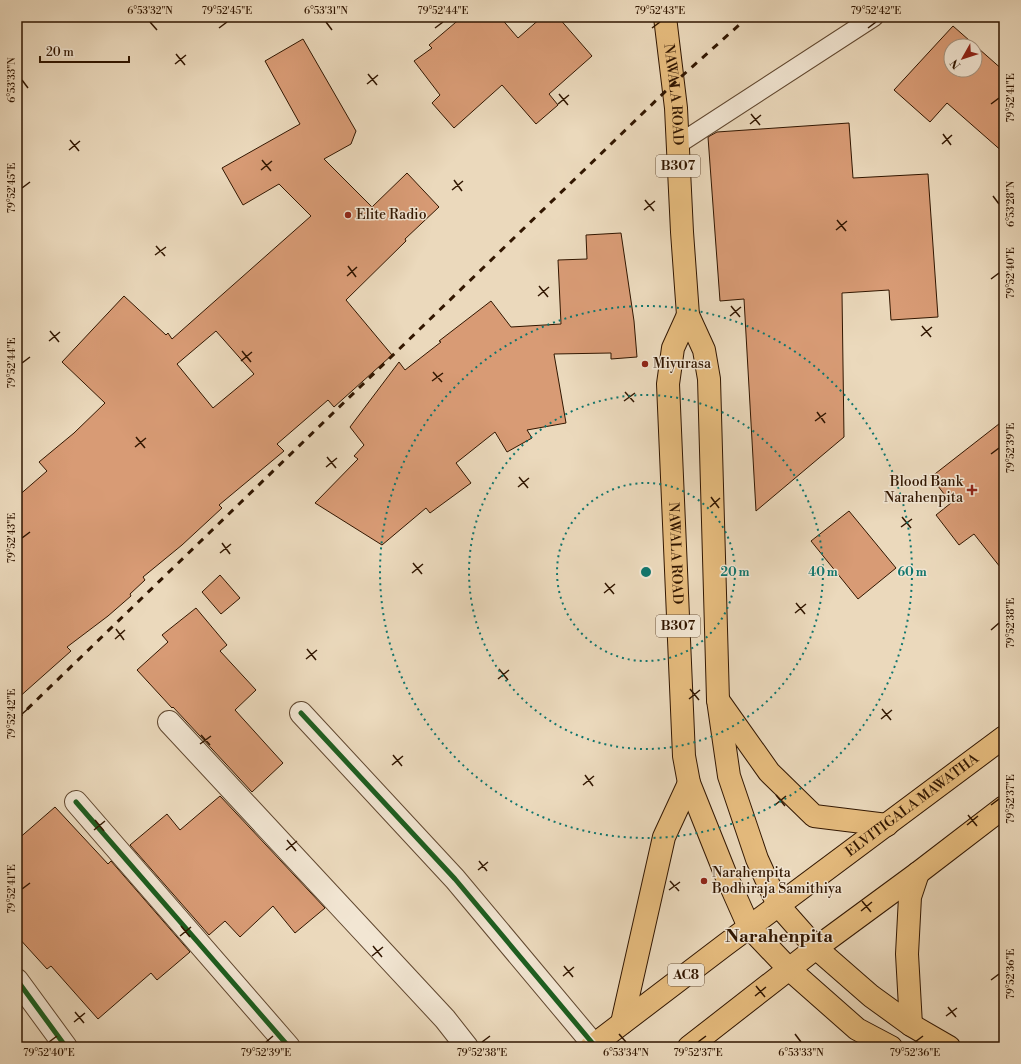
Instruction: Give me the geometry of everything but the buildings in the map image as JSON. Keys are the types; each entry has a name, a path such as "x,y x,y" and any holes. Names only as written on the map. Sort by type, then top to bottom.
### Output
{"main road":[{"name":"NAWALA ROAD","path":"665,17 676,108 688,315 704,350 709,379 718,700 729,776 757,859 778,905 816,948 871,996 911,1025 949,1047"},
{"name":"NAWALA ROAD","path":"688,315 673,348 668,384 684,756 689,783 725,873 749,927 789,969 857,1029 891,1047"},
{"path":"718,700 769,772 814,816 887,825"},
{"name":"ELVITIGALA MAWATHA","path":"592,1046 778,905 1004,737"},
{"path":"622,1023 664,837 689,783"},
{"path":"689,1047 816,948 1004,807"},
{"path":"911,1025 908,954 909,918 910,897 918,873"}],"street":[{"path":"301,713 455,879 592,1046"},
{"path":"169,722 445,1019 467,1047"},
{"path":"76,802 289,1047"},
{"path":"17,980 66,1047"}],"lane":[{"path":"677,145 874,17"}],"railway":[{"path":"17,719 673,84 748,17"}],"cycle path":[{"path":"301,713 455,879 594,1045"},
{"path":"76,802 289,1047"},
{"path":"17,980 66,1047"}],"place":[{"name":"Elite Radio","path":"348,215"},
{"name":"Miyurasa","path":"645,364"},
{"name":"Blood Bank Narahenpita","path":"972,490"},
{"name":"Narahenpita Bodhiraja Samithiya","path":"704,881"}],"district":[{"name":"Narahenpita","path":"779,936"}]}
